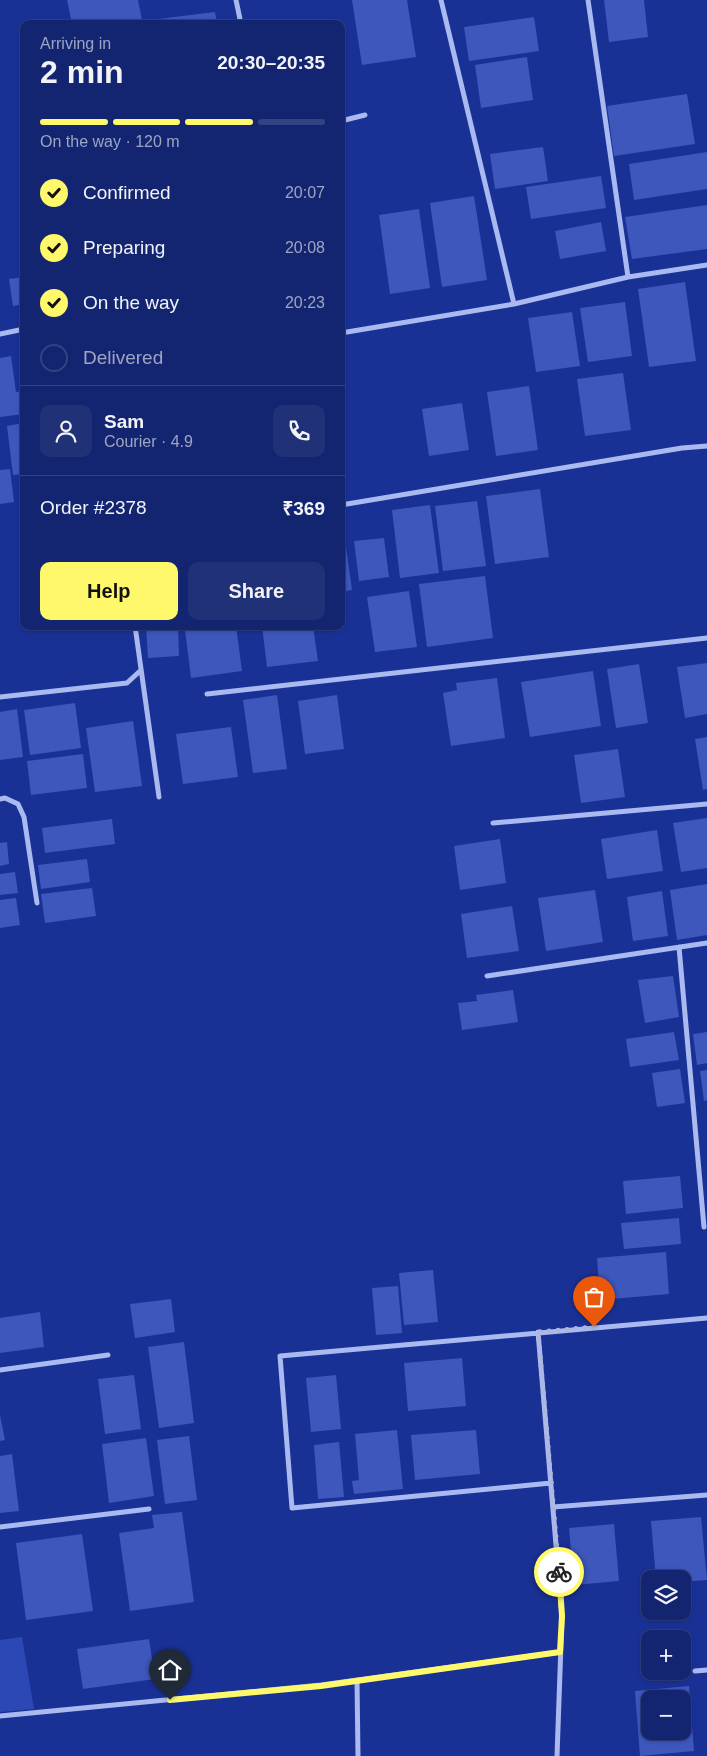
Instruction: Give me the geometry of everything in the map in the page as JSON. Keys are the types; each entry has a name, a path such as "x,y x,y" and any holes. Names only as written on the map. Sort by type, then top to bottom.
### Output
{"street":[{"path":"236,0 240,20"},
{"path":"441,0 514,304"},
{"path":"588,0 628,276"},
{"path":"345,120 365,115"},
{"path":"345,333 514,304 628,276 707,265"},
{"path":"0,334 20,330"},
{"path":"345,504 682,448 707,446"},
{"path":"135,630 159,797"},
{"path":"207,694 707,638"},
{"path":"0,697 126,683 140,671"},
{"path":"0,799 5,798 18,804 24,818 37,903"},
{"path":"493,824 707,804"},
{"path":"487,976 707,943"},
{"path":"679,947 704,1227"},
{"path":"551,1483 292,1508 280,1356 707,1318"},
{"path":"538,1332 562,1616 557,1756"},
{"path":"0,1370 108,1355"},
{"path":"553,1507 707,1495"},
{"path":"0,1527 149,1509"},
{"path":"0,1716 321,1686 560,1652"},
{"path":"695,1671 707,1670"},
{"path":"357,1680 358,1756"}],"shaded area":[{"path":"22,1637 34,1709 0,1712 0,1640"}],"building":[{"path":"67,0 138,0 142,20 71,20"},
{"path":"352,0 407,0 416,57 362,65"},
{"path":"604,0 644,0 648,37 609,42"},
{"path":"215,12 216,20 150,20"},
{"path":"534,17 539,51 469,61 464,27"},
{"path":"527,57 533,100 481,108 475,65"},
{"path":"687,94 695,144 614,156 607,106"},
{"path":"543,147 548,181 495,189 490,154"},
{"path":"707,152 707,189 634,200 629,164"},
{"path":"601,176 606,208 531,219 526,187"},
{"path":"474,196 487,280 442,287 430,203"},
{"path":"707,205 707,249 632,259 625,217"},
{"path":"419,209 430,288 390,294 379,215"},
{"path":"601,222 606,251 560,259 555,231"},
{"path":"20,278 20,305 13,306 9,279"},
{"path":"685,282 696,361 649,367 638,289"},
{"path":"625,302 632,356 588,362 580,308"},
{"path":"572,312 580,366 536,372 528,318"},
{"path":"11,356 16,392 20,392 20,414 0,417 0,358"},
{"path":"623,373 631,430 585,436 577,379"},
{"path":"529,386 538,450 496,456 487,392"},
{"path":"462,403 469,450 429,456 422,409"},
{"path":"20,424 20,474 13,475 7,426"},
{"path":"10,469 14,502 0,504 0,470"},
{"path":"540,489 549,557 495,564 486,496"},
{"path":"477,501 486,566 443,571 435,506"},
{"path":"430,505 439,573 400,578 392,510"},
{"path":"384,538 389,577 359,581 354,541"},
{"path":"345,539 352,590 345,591"},
{"path":"485,576 493,638 427,647 419,584"},
{"path":"409,591 417,647 375,652 367,597"},
{"path":"146,630 178,630 179,656 148,658"},
{"path":"185,630 237,630 242,671 191,678"},
{"path":"262,630 314,630 318,661 267,667"},
{"path":"707,663 707,714 685,718 677,667"},
{"path":"639,664 648,723 616,728 607,669"},
{"path":"593,671 601,726 530,737 521,682"},
{"path":"497,678 505,738 451,746 443,693 457,690 456,683"},
{"path":"277,695 287,769 253,773 243,700"},
{"path":"337,695 344,749 305,754 298,701"},
{"path":"75,703 81,748 30,755 24,710"},
{"path":"17,709 23,757 0,760 0,712"},
{"path":"133,721 142,786 95,792 86,728"},
{"path":"231,727 238,777 183,784 176,734"},
{"path":"707,737 707,789 703,790 695,739"},
{"path":"618,749 625,797 581,803 574,755"},
{"path":"83,754 87,788 31,795 27,761"},
{"path":"707,818 707,868 681,872 673,823"},
{"path":"112,819 115,844 45,853 42,828"},
{"path":"657,830 663,871 607,879 601,839"},
{"path":"500,839 506,883 460,890 454,846"},
{"path":"7,842 9,864 0,866 0,843"},
{"path":"87,859 90,882 41,889 38,865"},
{"path":"15,872 18,893 0,895 0,874"},
{"path":"707,884 707,935 677,940 670,890"},
{"path":"92,888 96,916 45,923 41,894"},
{"path":"595,890 603,942 546,951 538,898"},
{"path":"662,891 668,936 633,941 627,897"},
{"path":"16,898 20,925 0,928 0,900"},
{"path":"512,906 519,951 467,958 461,914"},
{"path":"673,976 679,1017 645,1023 638,980"},
{"path":"513,990 518,1022 462,1030 458,1003 477,1001 476,995"},
{"path":"674,1032 679,1060 630,1067 626,1039"},
{"path":"707,1032 707,1063 697,1065 693,1034"},
{"path":"680,1069 685,1103 657,1107 652,1073"},
{"path":"707,1070 707,1100 704,1101 700,1071"},
{"path":"680,1176 683,1208 626,1214 623,1181"},
{"path":"679,1218 681,1244 624,1249 621,1223"},
{"path":"666,1252 669,1294 600,1300 597,1258"},
{"path":"433,1270 438,1322 404,1325 399,1273"},
{"path":"398,1286 402,1333 376,1335 372,1288"},
{"path":"171,1299 175,1332 135,1338 130,1304"},
{"path":"40,1312 44,1347 0,1353 0,1318"},
{"path":"184,1342 194,1423 159,1428 148,1347"},
{"path":"462,1358 466,1406 408,1411 404,1363"},
{"path":"134,1375 141,1429 105,1434 98,1379"},
{"path":"336,1375 341,1429 311,1432 306,1378"},
{"path":"0,1415 5,1440 0,1441"},
{"path":"397,1430 403,1489 354,1494 352,1481 359,1480 355,1434"},
{"path":"476,1430 480,1474 415,1480 411,1435"},
{"path":"189,1436 197,1500 165,1504 157,1440"},
{"path":"146,1438 154,1496 109,1503 102,1444"},
{"path":"339,1442 344,1497 318,1499 314,1445"},
{"path":"12,1454 19,1511 0,1513 0,1456"},
{"path":"182,1512 194,1602 130,1611 119,1533 154,1528 152,1515"},
{"path":"701,1517 707,1580 691,1581 691,1570 655,1570 651,1521"},
{"path":"614,1524 619,1581 574,1585 569,1528"},
{"path":"82,1534 93,1611 26,1620 16,1543"},
{"path":"149,1639 155,1679 83,1689 77,1649"},
{"path":"689,1686 689,1690 646,1690"},
{"path":"641,1690 641,1740 691,1740 691,1712 694,1751 640,1756 635,1691"}],"way so far":[{"path":"559,1572 538,1332 594,1327"}],"route":[{"path":"170,1700 321,1686 560,1652 562,1616 559,1572"}]}
